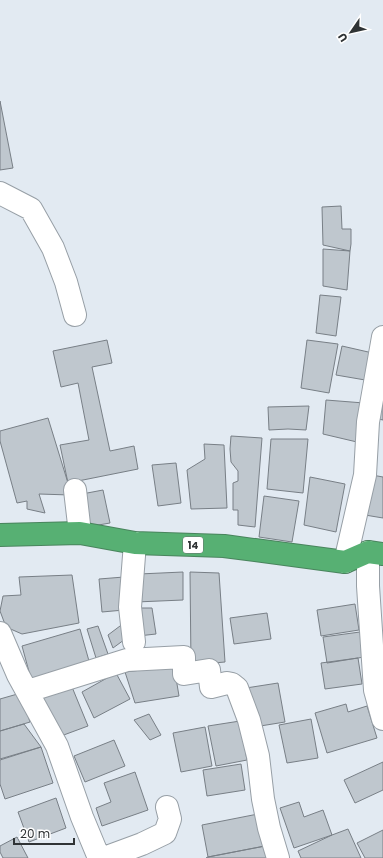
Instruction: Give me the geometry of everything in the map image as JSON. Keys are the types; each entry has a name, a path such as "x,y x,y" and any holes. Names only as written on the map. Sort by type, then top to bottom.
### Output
{"highway":[{"name":"14","path":"0,535 80,533 135,543 224,546 345,562"},
{"path":"345,562 376,553"}],"street":[{"path":"0,193 31,209 53,248 66,282 75,315"},
{"path":"345,562 376,423 383,337"},
{"path":"75,490 80,533"},
{"path":"134,642 130,607 135,543"},
{"path":"376,553 368,586 375,690 383,719"},
{"path":"0,633 18,675 57,746 82,817 99,858"},
{"path":"28,691 127,660 184,657 184,674 209,670 211,687 227,683 232,684 237,688 258,756 263,799 269,828 278,858"},
{"path":"104,858 142,844 165,833 170,819 167,807"}],"building":[{"path":"0,101 13,168 0,170"},
{"path":"341,206 342,229 351,229 350,251 323,245 322,207"},
{"path":"323,249 350,251 347,290 323,286"},
{"path":"320,295 341,297 336,336 316,333"},
{"path":"107,340 112,363 92,367 110,451 134,446 138,469 68,483 60,445 89,440 78,383 61,387 53,351"},
{"path":"307,340 338,344 329,393 301,388"},
{"path":"342,346 377,354 371,381 336,375"},
{"path":"383,385 383,420 374,418"},
{"path":"326,400 364,403 357,442 323,434"},
{"path":"309,406 306,430 269,430 268,407"},
{"path":"48,418 68,483 70,495 39,494 45,513 27,509 27,501 17,503 0,441 0,431"},
{"path":"231,436 262,438 255,527 238,525 238,510 233,510 233,483 238,481 238,471 231,462"},
{"path":"271,439 308,439 303,493 267,489"},
{"path":"204,444 224,445 227,508 191,509 187,470 205,459"},
{"path":"176,463 181,503 158,506 152,465"},
{"path":"372,475 383,477 383,518 365,515"},
{"path":"310,477 345,484 336,532 304,525"},
{"path":"103,490 110,523 87,527 82,494"},
{"path":"264,496 299,501 292,542 259,537"},
{"path":"183,572 183,600 136,602 139,574"},
{"path":"190,572 219,573 225,662 191,665"},
{"path":"72,575 79,623 22,634 6,627 0,611 3,596 21,595 19,577"},
{"path":"124,577 124,610 102,612 99,579"},
{"path":"355,604 359,630 321,636 317,610"},
{"path":"136,608 152,608 156,634 138,636"},
{"path":"267,613 271,639 234,644 230,618"},
{"path":"124,623 128,637 113,648 108,635"},
{"path":"98,626 108,654 96,658 87,629"},
{"path":"80,629 89,661 31,679 22,646"},
{"path":"360,632 364,657 327,663 323,637"},
{"path":"358,658 362,684 325,689 321,663"},
{"path":"174,666 179,696 135,703 125,672"},
{"path":"116,673 130,699 94,718 82,692"},
{"path":"278,683 285,722 254,727 246,688"},
{"path":"72,687 88,726 61,736 40,698"},
{"path":"21,693 30,722 0,731 0,699"},
{"path":"346,704 348,712 367,706 377,738 327,753 315,713"},
{"path":"149,714 161,735 150,740 134,720"},
{"path":"311,719 318,758 287,763 279,725"},
{"path":"240,721 247,760 216,766 208,726"},
{"path":"24,724 41,747 0,759 0,731"},
{"path":"205,727 212,766 181,772 173,733"},
{"path":"114,740 125,766 85,782 74,756"},
{"path":"41,747 53,783 5,799 0,784 0,760"},
{"path":"383,762 383,790 355,803 344,780"},
{"path":"241,764 245,790 207,796 203,770"},
{"path":"135,772 148,810 102,826 96,808 111,802 104,783"},
{"path":"56,798 66,828 29,842 18,812"},
{"path":"299,802 304,817 323,810 332,835 294,848 280,808"},
{"path":"258,814 265,846 208,857 202,825"},
{"path":"348,829 361,858 301,858 298,851"},
{"path":"383,830 383,858 365,858 357,843"},
{"path":"17,837 28,858 3,858 0,852 0,846"},
{"path":"265,846 267,858 206,858 208,857"}]}
